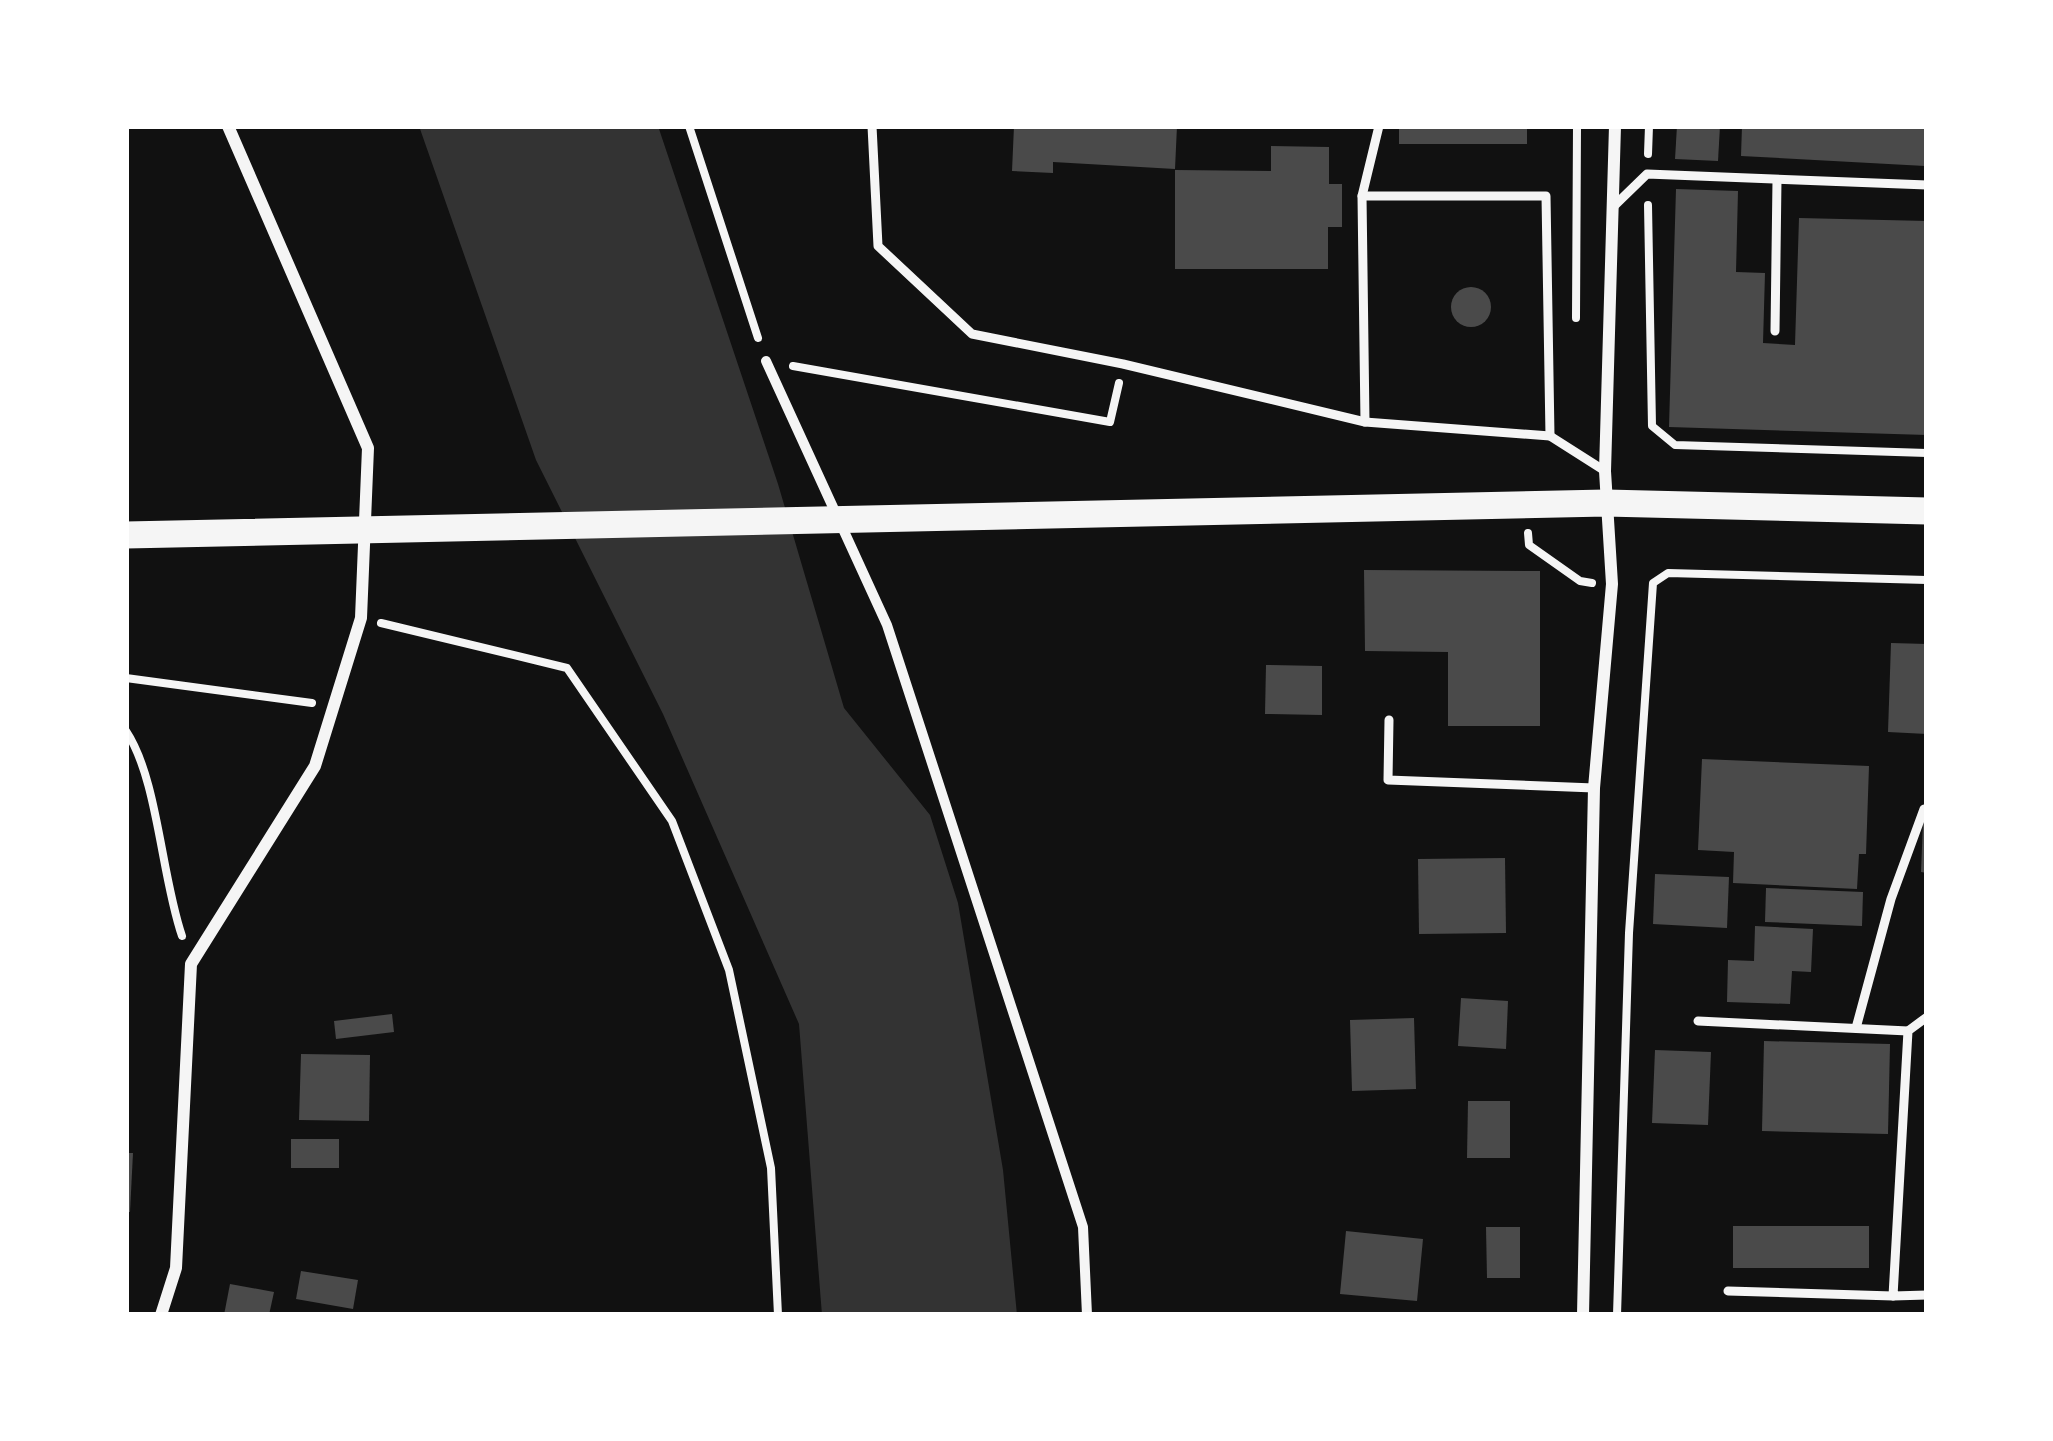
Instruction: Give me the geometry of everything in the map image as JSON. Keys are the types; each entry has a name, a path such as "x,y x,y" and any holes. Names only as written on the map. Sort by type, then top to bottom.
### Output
{"main road":[{"path":"126,535 1606,503 1927,511"}],"street":[{"path":"161,1315 176,1268 191,964 315,766 361,618 368,448 228,126"},
{"path":"1583,1315 1594,788 1612,584 1605,471 1615,126"},
{"path":"766,361 894,647 1083,1227 1087,1315"}],"lane":[{"path":"872,126 878,246 972,334 1124,364 1365,422 1550,436 1605,471"},
{"path":"1365,422 1362,196 1379,126"},
{"path":"1612,208 1647,174 1927,185"},
{"path":"1775,331 1778,180"},
{"path":"1362,196 1546,196 1550,436"},
{"path":"1389,720 1388,780 1594,788"},
{"path":"1856,1028 1891,899 1924,809"},
{"path":"1698,1021 1908,1030 1927,1016"},
{"path":"1893,1296 1908,1030"},
{"path":"1728,1292 1927,1295"}],"path":[{"path":"689,126 766,361 1110,422 1124,364"},
{"path":"1649,126 1652,426 1675,445 1927,452"},
{"path":"1617,1315 1629,933 1653,583 1668,572 1927,580"},
{"path":"361,618 567,668 671,821 729,970 771,1168 778,1315"},
{"path":"126,678 304,704 338,703"},
{"path":"126,730 141,753 168,894 191,964"}],"shaded area":[{"path":"419,126 658,126 778,484 844,708 930,815 958,903 1003,1170 1017,1315 822,1315 799,1024 663,714 536,460"}],"building":[{"path":"1014,126 1177,126 1175,169 1053,162 1053,173 1012,171"},
{"path":"1399,126 1527,126 1527,144 1399,144"},
{"path":"1677,126 1720,126 1718,161 1675,159"},
{"path":"1742,126 1927,126 1925,166 1741,156"},
{"path":"1271,146 1329,147 1329,184 1342,184 1342,227 1328,227 1328,269 1175,269 1175,170 1271,171"},
{"path":"1676,189 1738,191 1736,272 1765,273 1763,343 1795,345 1799,218 1927,221 1927,435 1669,427"},
{"path":"1471,287 1485,293 1491,307 1485,321 1471,327 1457,321 1451,307 1457,293"},
{"path":"1364,570 1540,571 1540,726 1448,726 1448,652 1365,651"},
{"path":"1891,643 1927,644 1927,734 1888,732"},
{"path":"1266,665 1322,666 1322,715 1265,714"},
{"path":"1702,759 1869,766 1866,854 1859,854 1857,889 1733,883 1734,852 1698,850"},
{"path":"1923,822 1927,822 1927,873 1921,872"},
{"path":"1505,858 1506,933 1419,934 1418,859"},
{"path":"1655,874 1729,877 1727,928 1653,924"},
{"path":"1766,888 1863,892 1862,926 1765,922"},
{"path":"1755,926 1813,929 1811,972 1792,971 1790,1004 1727,1002 1728,960 1754,961"},
{"path":"1461,998 1508,1001 1506,1049 1458,1046"},
{"path":"392,1014 394,1032 336,1039 334,1021"},
{"path":"1414,1018 1416,1089 1352,1091 1350,1020"},
{"path":"1764,1041 1890,1044 1888,1134 1762,1131"},
{"path":"1655,1050 1711,1052 1708,1125 1652,1123"},
{"path":"301,1054 370,1055 369,1121 299,1120"},
{"path":"1468,1101 1510,1101 1510,1158 1467,1158"},
{"path":"291,1139 339,1139 339,1168 291,1168"},
{"path":"126,1153 133,1153 130,1212 126,1212"},
{"path":"1733,1226 1869,1226 1869,1268 1733,1268"},
{"path":"1486,1227 1520,1227 1520,1278 1487,1278"},
{"path":"1346,1231 1423,1239 1417,1301 1340,1294"},
{"path":"301,1271 358,1280 353,1309 296,1299"},
{"path":"230,1284 274,1292 269,1315 224,1315"}]}
